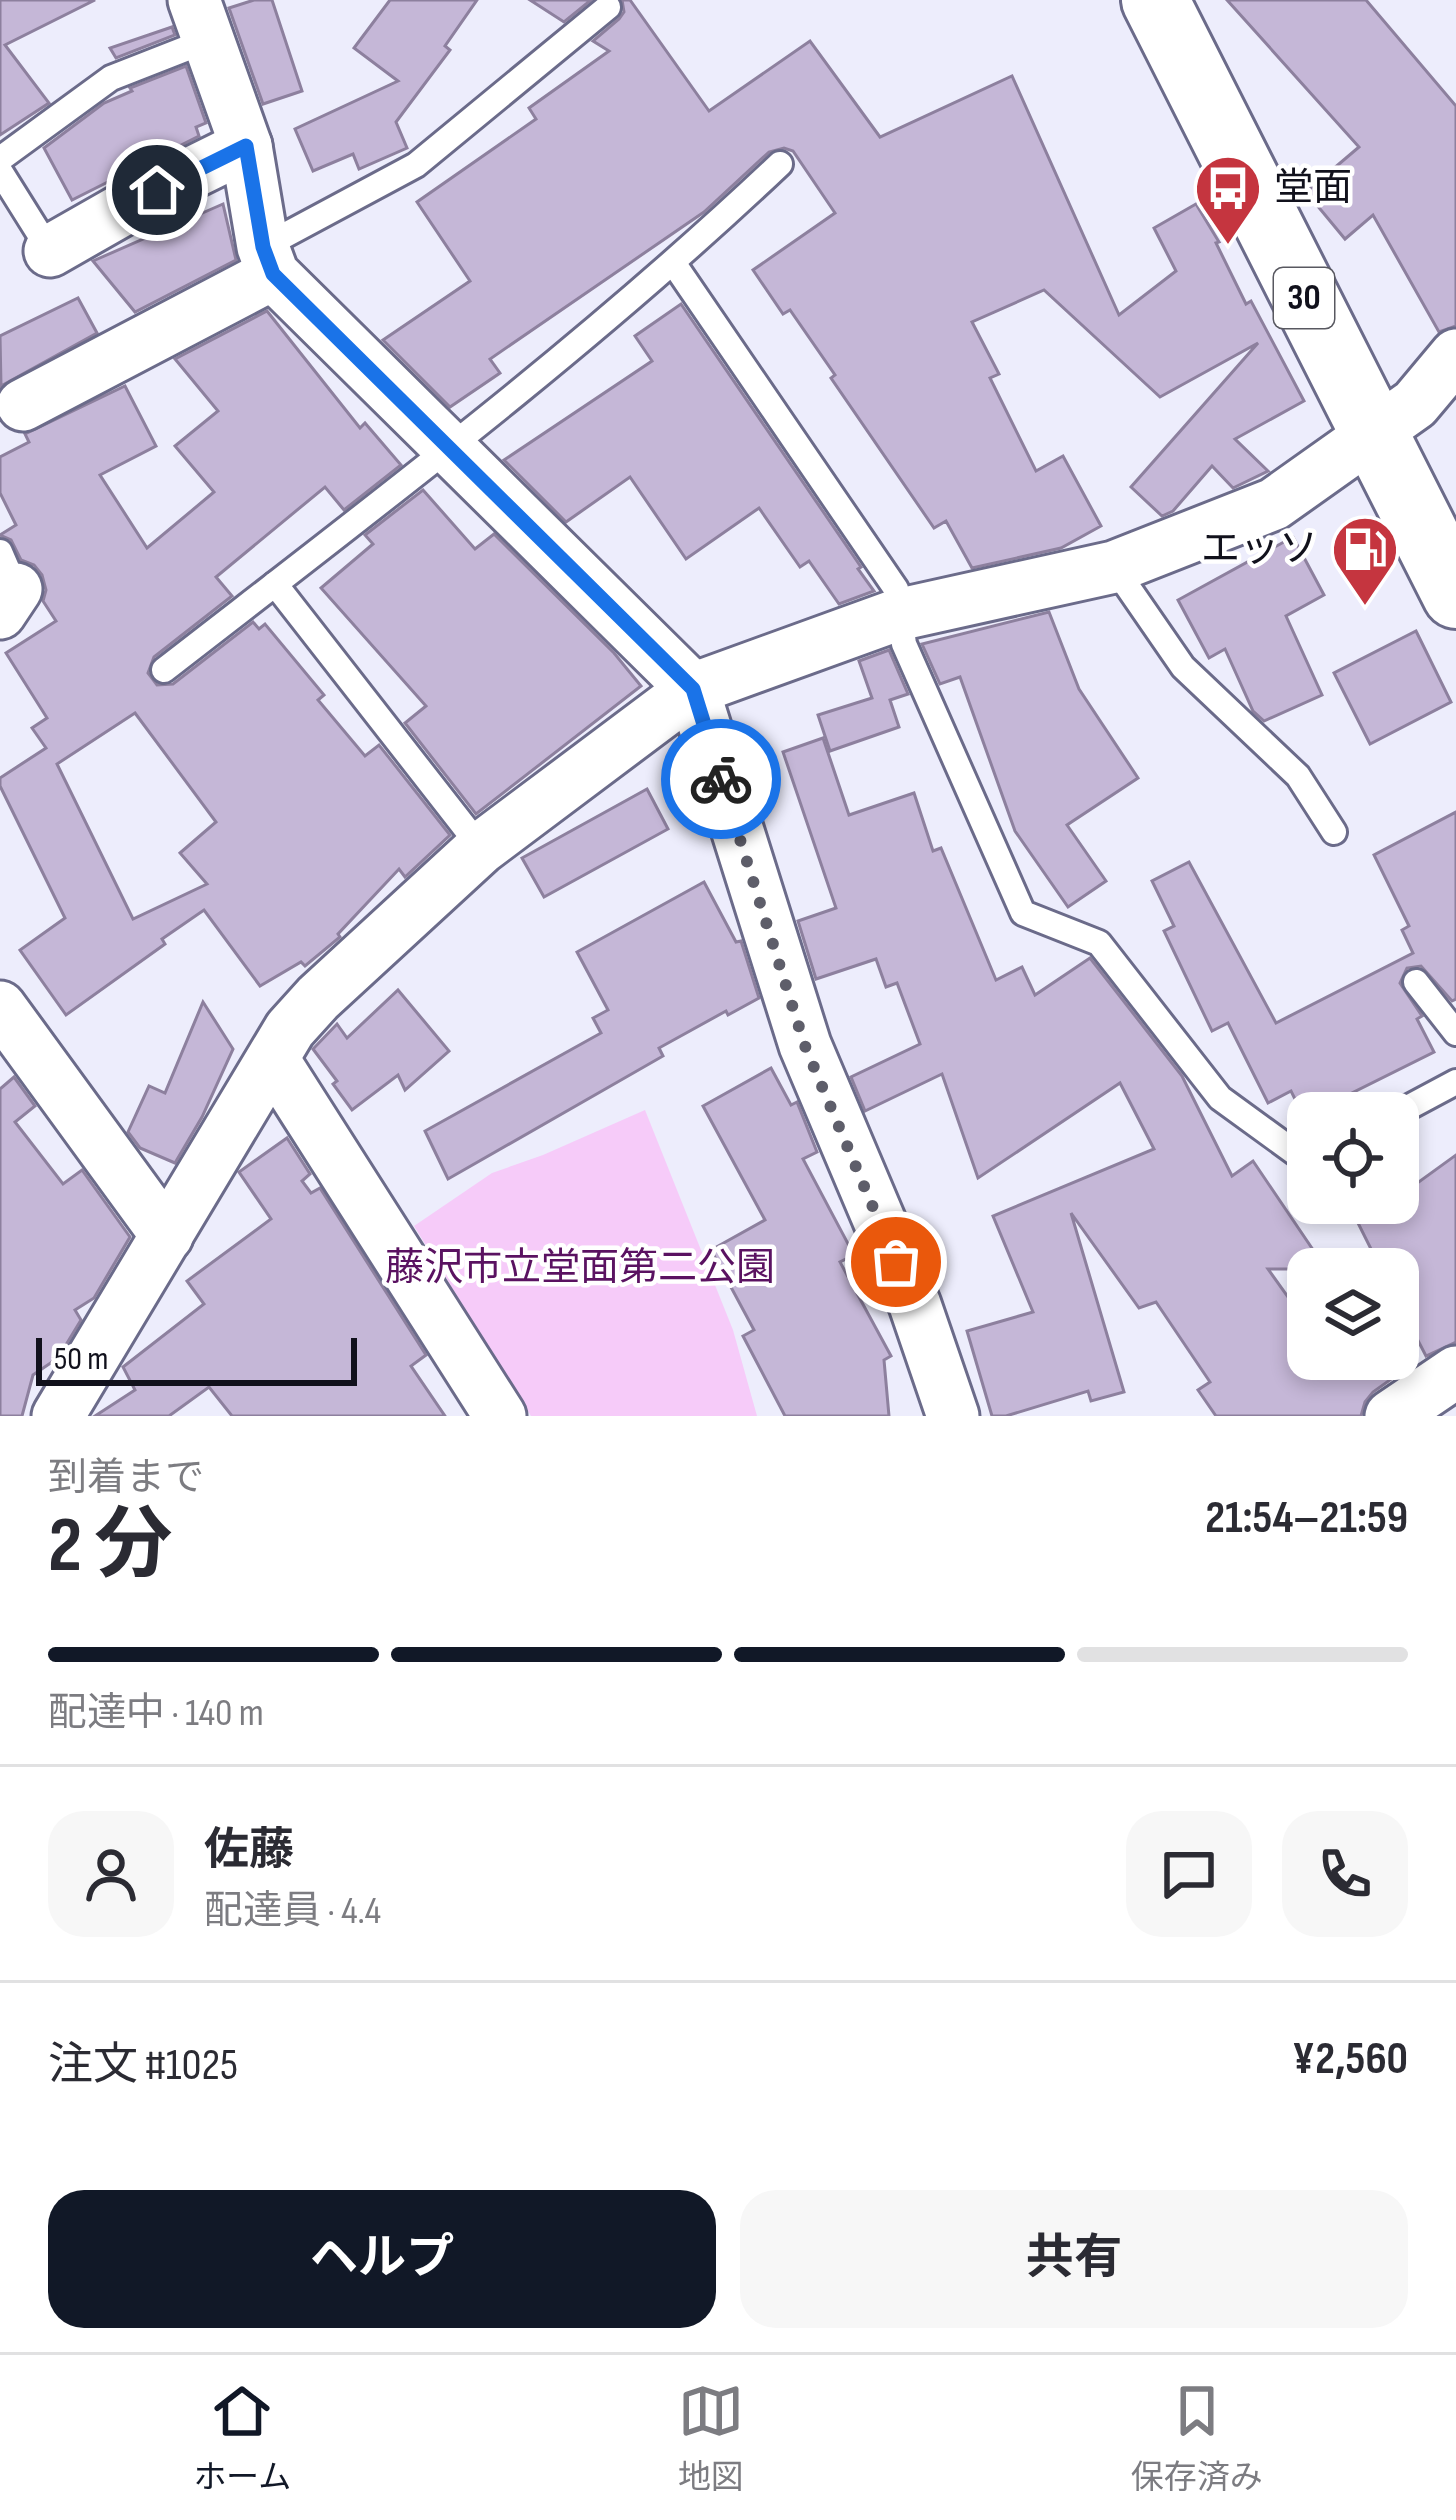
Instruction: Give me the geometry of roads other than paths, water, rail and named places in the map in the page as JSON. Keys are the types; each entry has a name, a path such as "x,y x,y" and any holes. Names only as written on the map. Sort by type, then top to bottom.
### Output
{"main road":[{"name":"30","path":"1155,0 1456,595"}],"street":[{"path":"201,20 246,146 268,261 693,689 805,1046 915,1305 953,1416"},
{"path":"50,251 246,146"},
{"path":"12,411 268,261"},
{"path":"58,1416 290,1029 481,848 693,689 897,615 1114,567 1274,504 1414,404 1456,355"},
{"path":"0,1007 167,1236"},
{"path":"274,1061 500,1416"},
{"path":"1391,1416 1456,1372"}],"lane":[{"path":"268,261 416,165 608,7"},
{"path":"0,159 201,20"},
{"path":"164,670 450,448 674,264 780,164"},
{"path":"0,171 50,251"},
{"path":"674,264 896,589 904,644 1023,913 1099,943 1220,1098 1287,1147"},
{"path":"1114,567 1183,667 1298,776 1334,832"},
{"path":"275,584 481,848"},
{"path":"1416,982 1456,1033"},
{"path":"1419,1102 1456,1082"}],"place":[{"name":"堂面","path":"1228,247"},
{"name":"エッソ","path":"1365,608"}],"park label":[{"name":"藤沢市立堂面第二公園","path":"580,1268"}]}
